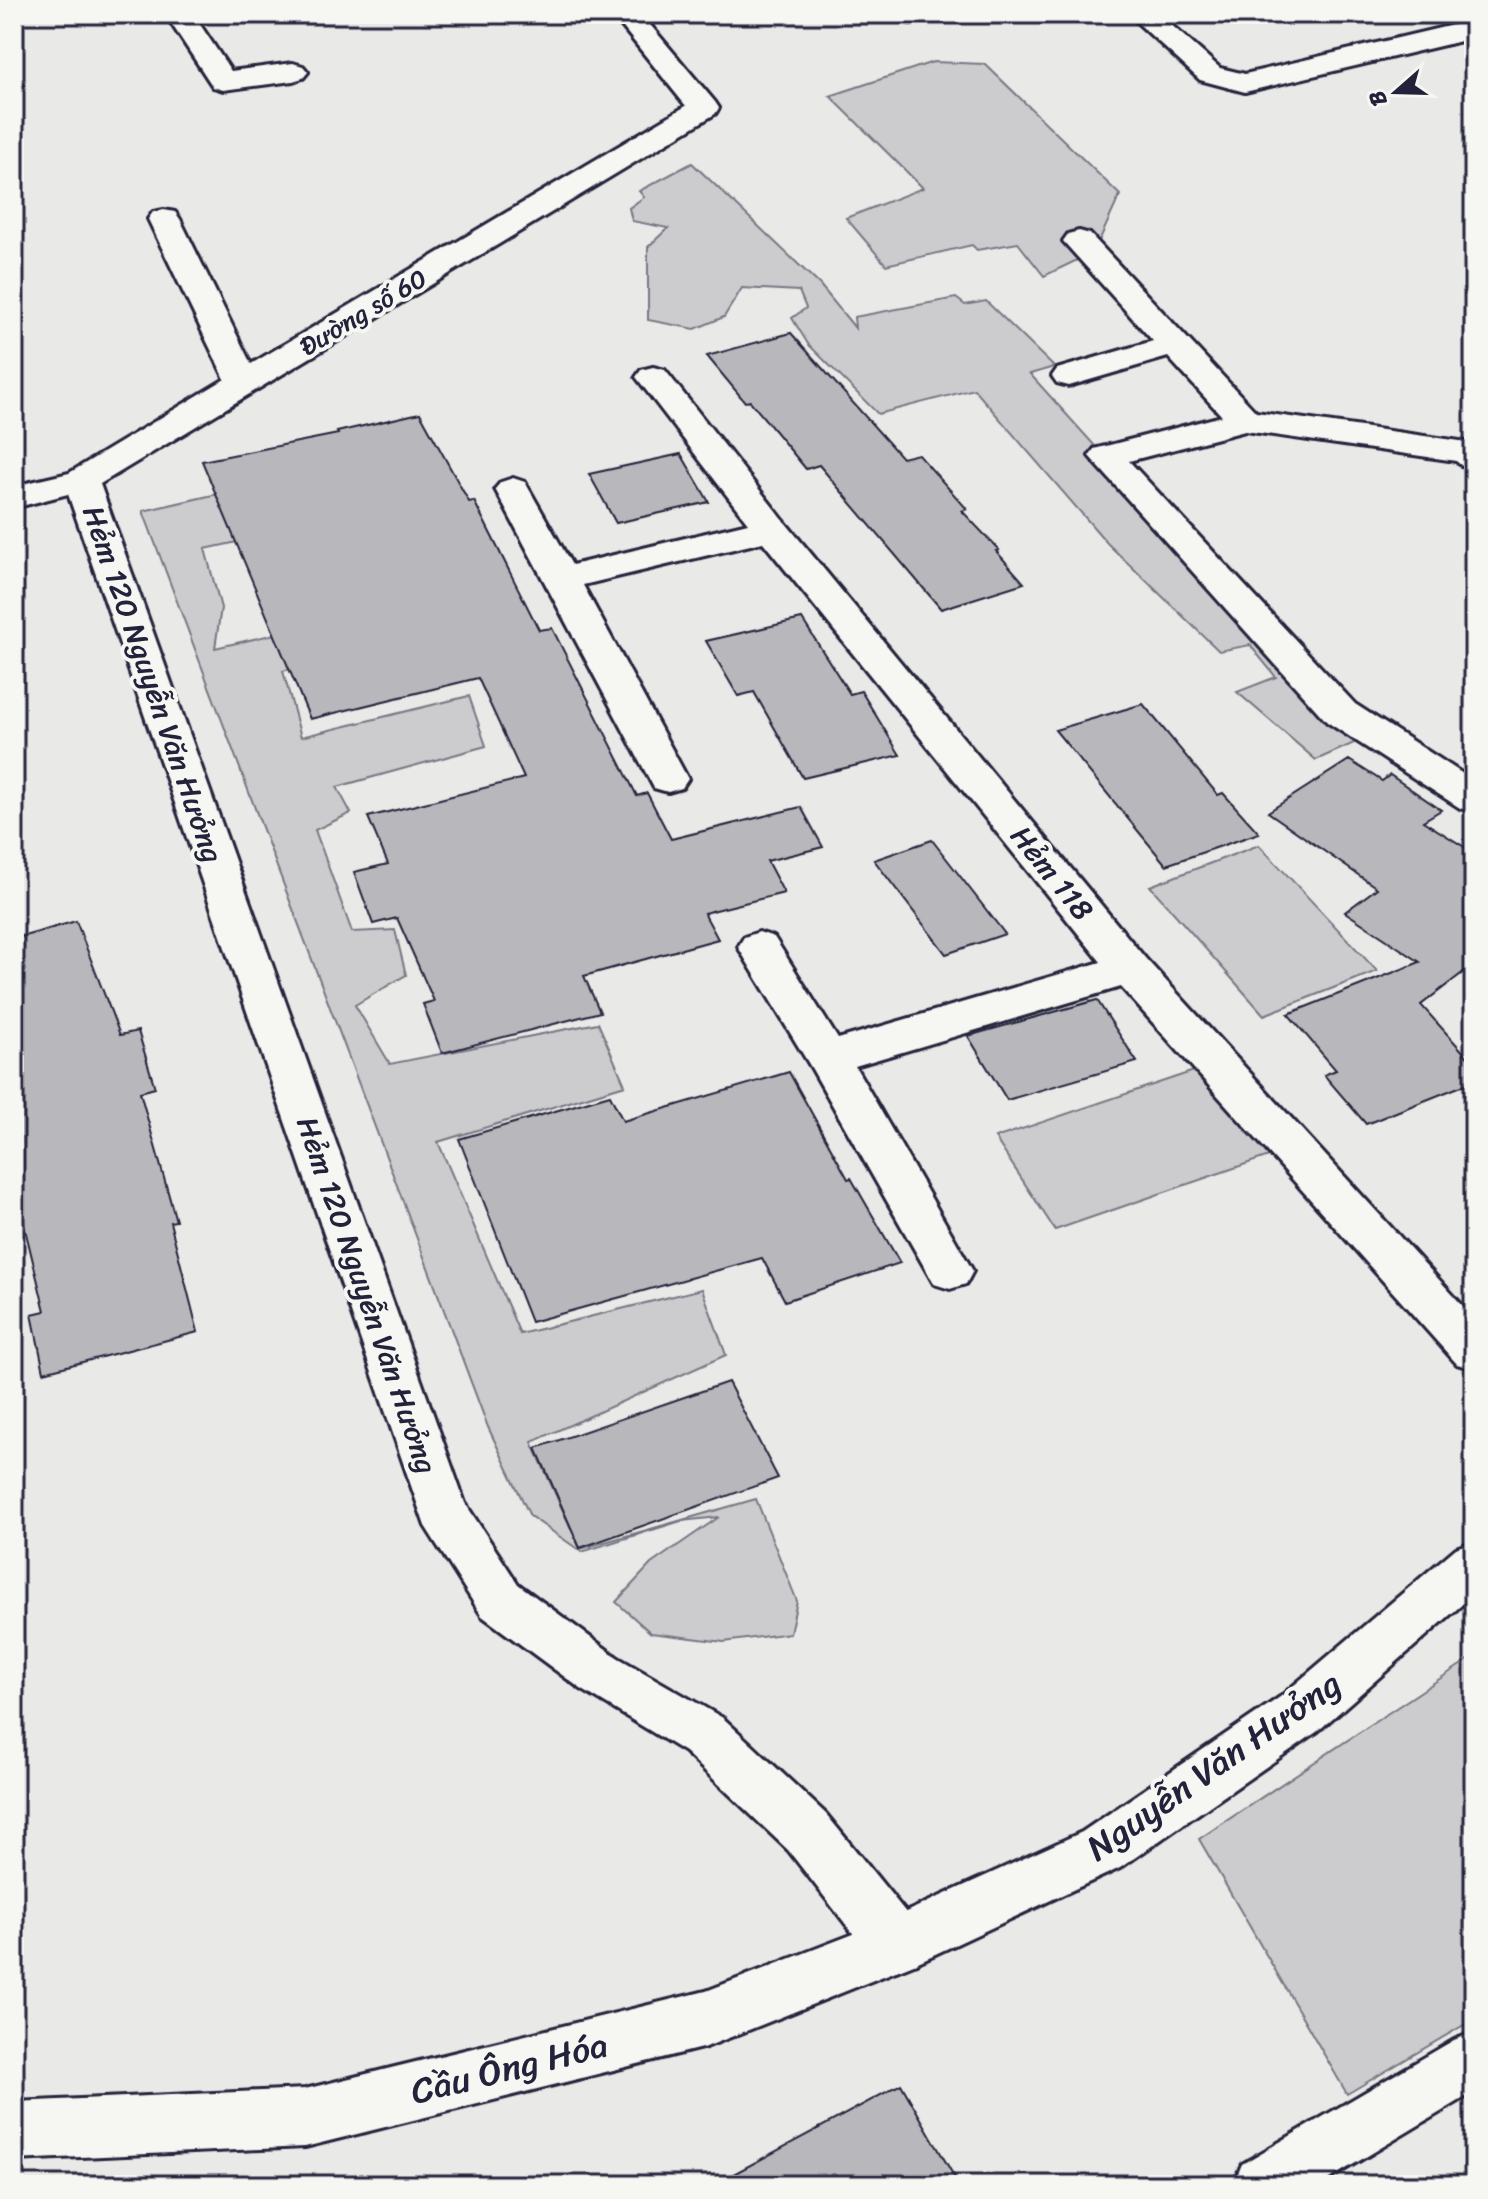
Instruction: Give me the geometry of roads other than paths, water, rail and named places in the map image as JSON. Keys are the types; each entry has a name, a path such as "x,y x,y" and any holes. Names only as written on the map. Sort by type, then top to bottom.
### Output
{"street":[{"path":"179,14 223,81 293,72"},
{"name":"Đường số 60","path":"14,497 81,480 704,108 626,14"},
{"path":"1142,14 1210,74 1245,83 1474,29"},
{"path":"1400,14 1427,40"},
{"path":"164,219 244,383"},
{"path":"1079,241 1245,421"},
{"path":"1069,376 1173,345"},
{"name":"Hẻm 118","path":"653,377 771,529 1130,969 1474,1350"},
{"path":"1474,459 1467,452 1245,421 1106,456 1341,713 1474,799"},
{"name":"Hẻm 120 Nguyễn Văn Hưởng","path":"81,480 443,1511 500,1600 599,1673 704,1735 807,1832 896,1944"},
{"path":"513,489 668,779"},
{"path":"560,579 771,529"},
{"path":"759,947 828,1058 950,1271"},
{"path":"828,1058 1130,969"},
{"name":"Nguyễn Văn Hưởng","path":"706,2019 896,1944 1101,1850 1299,1714 1474,1563"},
{"name":"Cầu Ông Hóa","path":"14,2131 312,2116 706,2019"},
{"path":"1263,2185 1474,2060"}]}
